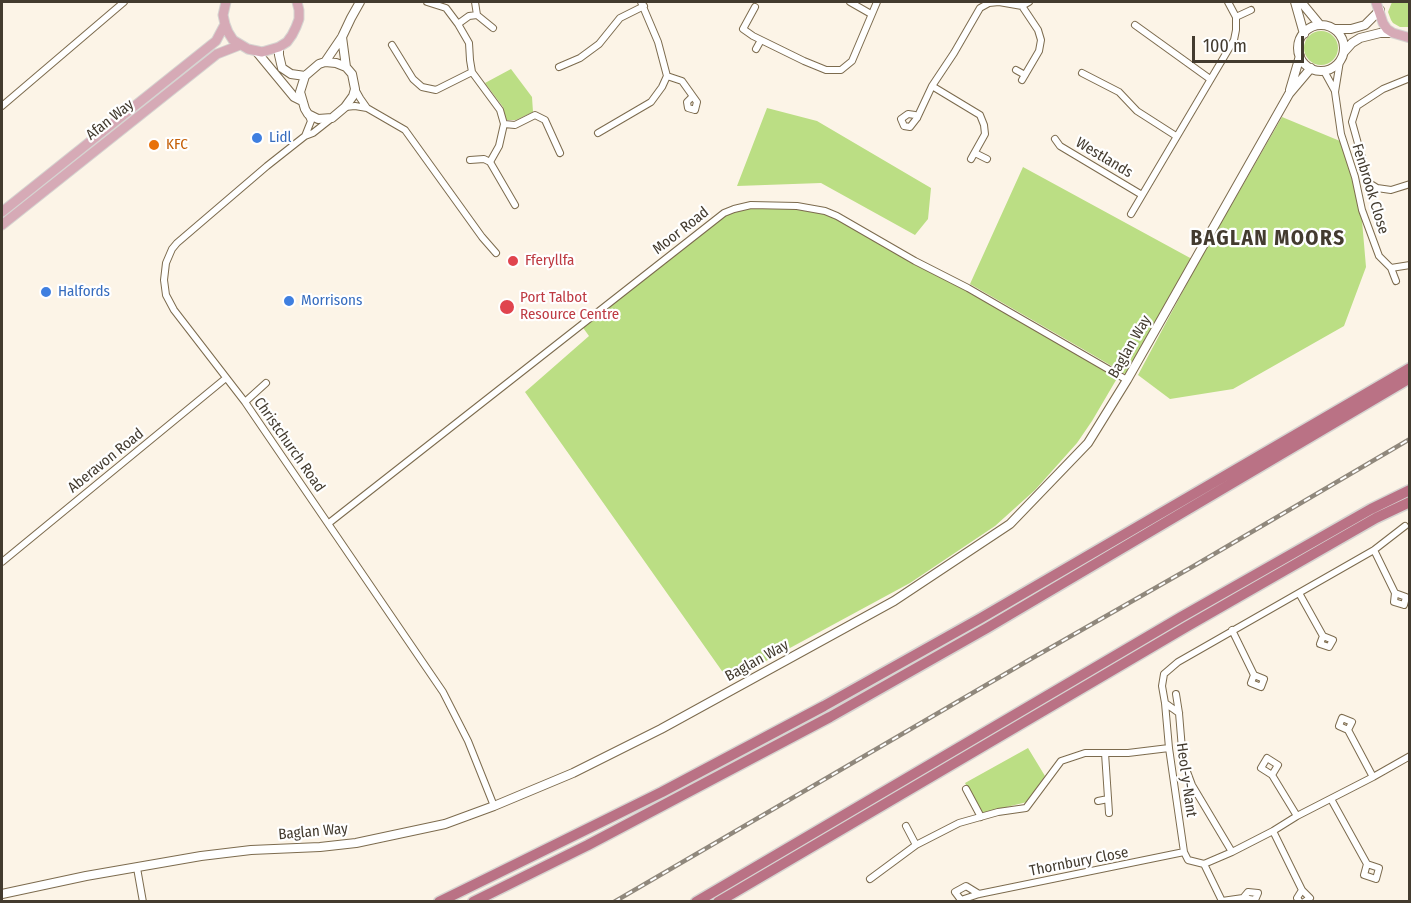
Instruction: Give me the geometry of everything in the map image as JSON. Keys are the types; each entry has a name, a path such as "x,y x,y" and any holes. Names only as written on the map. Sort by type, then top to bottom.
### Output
{"highway":[{"path":"439,902 662,792 834,701 1410,368"},
{"path":"473,902 588,845 830,717 987,628 1410,378"},
{"path":"696,902 1181,617 1371,508 1410,490"},
{"path":"718,902 1196,621 1376,518 1410,502"}],"main road":[{"path":"226,2 223,15 228,32 240,45 256,51 268,51 287,42 297,27 299,10 297,2"},
{"path":"1378,6 1380,17 1387,29 1403,35"},
{"name":"Afan Way","path":"2,212 216,41 225,24"},
{"name":"Afan Way","path":"2,225 217,54 240,45"}],"street":[{"path":"2,106 124,2"},
{"path":"325,62 342,37 360,2"},
{"path":"427,2 447,8 458,24 469,43 472,72 500,110 504,124 499,146 490,162"},
{"path":"475,2 477,15 493,28"},
{"path":"850,2 872,14"},
{"path":"755,7 743,29 804,61 826,70 841,70 852,61 877,2"},
{"path":"917,118 932,86 980,8 989,3 999,2 1022,6 1029,2"},
{"path":"1228,2 1236,17 1251,10"},
{"path":"1295,2 1304,34"},
{"path":"1301,2 1320,25"},
{"path":"559,67 580,58 599,44 620,18 642,4 658,42 667,76 651,102 598,133"},
{"path":"1016,70 1023,78 1039,51 1041,40 1038,30 1022,6"},
{"path":"1335,30 1365,25 1378,6"},
{"path":"458,24 469,16 477,15"},
{"name":"Westlands","path":"1131,213 1234,40 1236,17"},
{"path":"1135,25 1210,79"},
{"path":"1344,52 1342,39 1335,30 1328,26 1314,26 1304,34 1299,45 1303,61 1311,68 1324,70 1330,69 1340,61 1352,43 1360,39 1380,33 1403,35"},
{"path":"342,37 346,67"},
{"path":"756,48 761,40"},
{"path":"392,45 413,79 422,87 436,90 472,72"},
{"path":"279,47 282,68 291,74 304,76"},
{"path":"256,51 294,97 302,101"},
{"name":"Baglan Way","path":"1289,94 1300,56"},
{"name":"Fenbrook Close","path":"1340,61 1335,92 1341,134 1355,177 1362,210 1379,256 1391,268 1396,281"},
{"path":"305,136 310,121 300,92 304,76 319,64 336,63 346,67 352,74 355,89 367,108"},
{"name":"Baglan Way","path":"2,894 86,876 201,856 251,850 356,843 445,824 573,773 671,724 894,601 1010,524 1089,442 1127,380 1289,94 1311,68"},
{"name":"Fenbrook Close","path":"1324,70 1335,92"},
{"path":"1082,73 1119,92 1137,111 1176,136"},
{"path":"667,76 682,81 693,97"},
{"name":"Fenbrook Close","path":"1410,78 1383,90 1357,106 1352,122 1369,183 1377,188 1391,190 1410,184"},
{"path":"932,86 980,115 985,134 973,156 987,159"},
{"path":"308,114 318,119 332,118 345,107 355,89"},
{"path":"345,107 367,108 405,130 472,224 496,253"},
{"path":"504,124 515,125 535,115 545,120 560,153"},
{"name":"Christchurch Road","path":"332,118 313,133 305,136 184,236 172,249 166,263 165,289 168,301 245,402 443,692 468,741 494,806"},
{"name":"Westlands","path":"1055,140 1060,146 1142,195"},
{"path":"470,160 484,159 490,162 515,205"},
{"name":"Moor Road","path":"329,524 724,213 751,205 797,206 837,216 915,261 968,288 1127,380"},
{"path":"1391,268 1410,265"},
{"name":"Aberavon Road","path":"2,562 226,378"},
{"path":"245,402 266,383"},
{"name":"Heol-y-Nant","path":"1204,864 1188,860 1184,852 1162,686 1164,674 1178,662 1232,630 1374,550 1404,526"},
{"path":"1374,550 1395,593"},
{"path":"1299,593 1323,636"},
{"path":"1232,630 1254,675"},
{"name":"Heol-y-Nant","path":"1176,694 1183,761 1192,784 1232,852"},
{"path":"1165,703 1179,713"},
{"path":"1348,730 1373,777"},
{"path":"870,879 916,845 959,823 1026,807 1061,761 1085,753 1128,753 1169,748"},
{"path":"1105,753 1110,813"},
{"path":"1243,898 1222,901 1204,864 1273,831 1410,756"},
{"path":"1272,775 1297,816"},
{"path":"966,789 981,817"},
{"path":"1098,801 1108,799"},
{"path":"1331,799 1367,864"},
{"path":"906,826 916,845"},
{"path":"1273,831 1302,890 1310,898 1302,902 1297,898 1302,890"},
{"name":"Thornbury Close","path":"979,894 1184,852"},
{"path":"137,868 143,902"}],"green space":[{"path":"1392,2 1409,2 1409,27 1400,27 1393,23 1388,12"},
{"path":"1321,31 1333,36 1338,48 1333,60 1321,65 1309,60 1304,48 1309,36"},
{"path":"511,69 532,97 533,112 516,120 506,120 503,107 485,83"},
{"path":"767,108 817,121 931,188 928,219 915,235 821,183 737,186"},
{"path":"1282,117 1340,141 1354,176 1361,209 1366,267 1344,326 1233,389 1170,399 1138,375 1198,263"},
{"path":"1023,167 1192,259 1127,375 970,284"},
{"path":"751,205 825,211 1119,375 1077,443 1035,490 995,526 910,583 729,681 525,392 589,336 581,325 724,213"},
{"path":"1028,748 1045,776 1027,802 982,813 965,783"}],"railway":[{"path":"614,902 1410,439"}],"place":[{"name":"Lidl","path":"257,138"},
{"name":"KFC","path":"154,145"},
{"name":"Fferyllfa","path":"513,261"},
{"name":"Halfords","path":"46,292"},
{"name":"Morrisons","path":"289,301"},
{"name":"Port Talbot Resource Centre","path":"507,307"}],"district":[{"name":"BAGLAN MOORS","path":"1268,239"}]}
